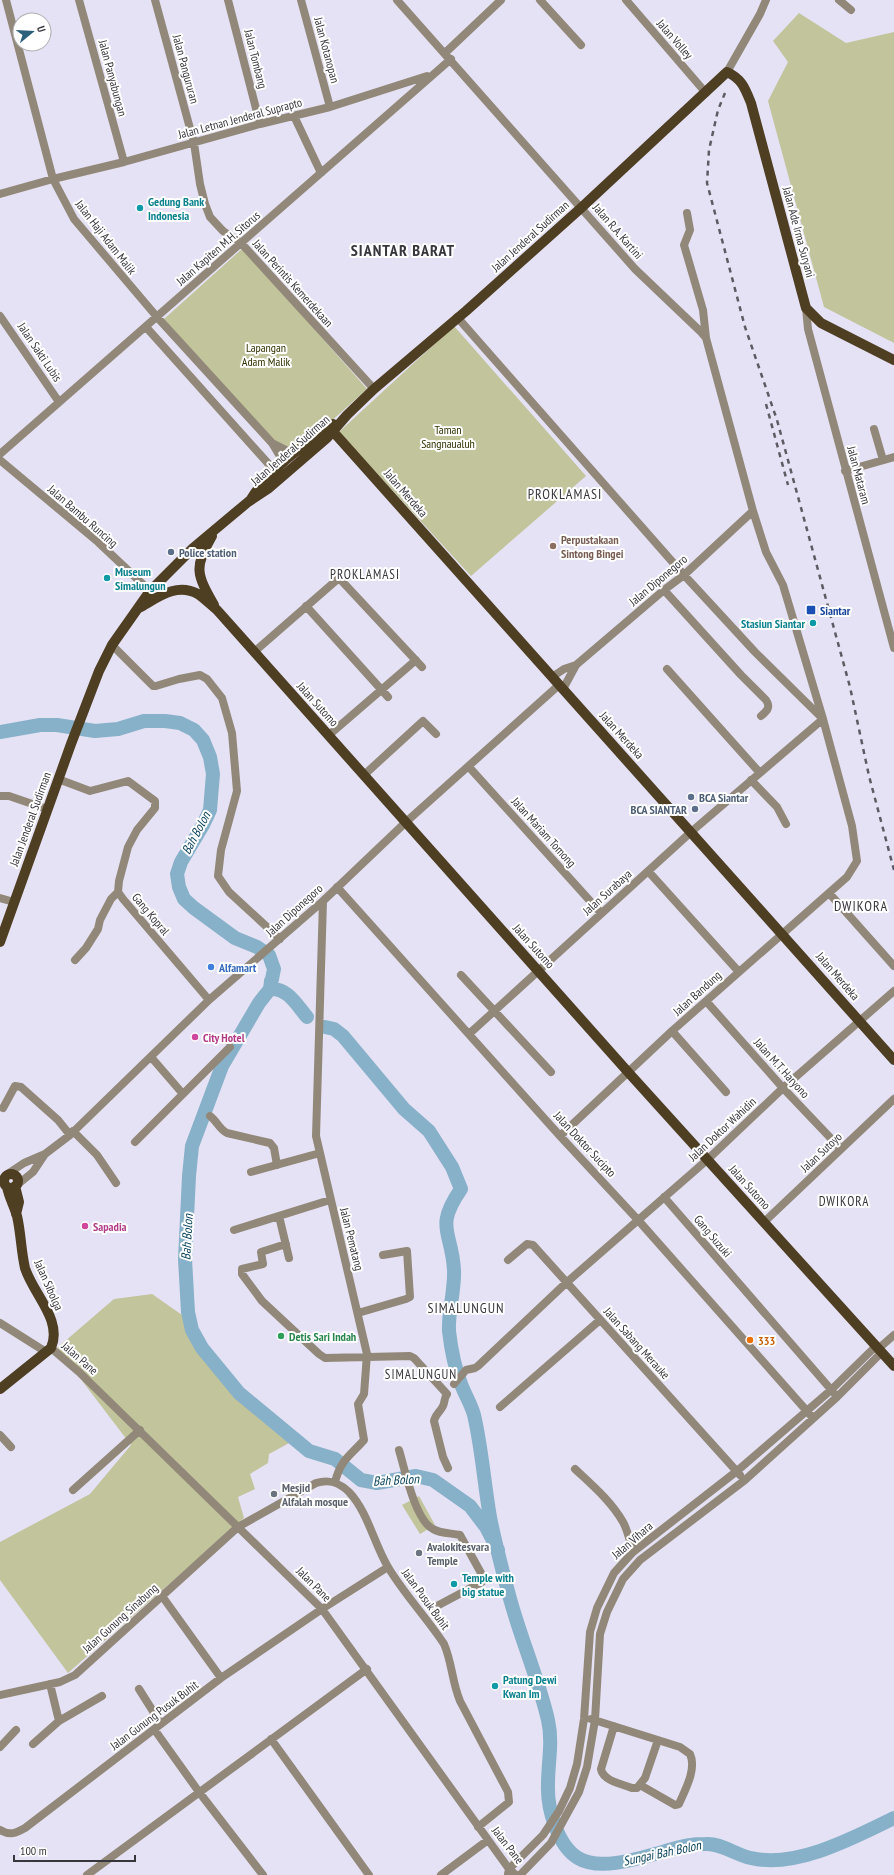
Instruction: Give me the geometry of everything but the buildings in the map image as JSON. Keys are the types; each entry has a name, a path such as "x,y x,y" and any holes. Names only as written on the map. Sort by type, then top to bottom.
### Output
{"main road":[{"name":"Jalan Jenderal Sudirman","path":"0,942 47,809 99,671 112,645 150,591 193,548 248,502 269,488 374,389 581,208 727,72"},
{"name":"Jalan Ade Irma Suryani","path":"727,72 738,77 744,86 751,103 806,308 821,323 894,360"},
{"name":"Jalan Jenderal Sudirman","path":"248,502 260,484 274,470 294,454 331,429"},
{"name":"Jalan Merdeka","path":"331,429 894,1060"},
{"path":"216,530 200,559 199,570 200,580 217,610"},
{"name":"Jalan Sutomo","path":"136,610 177,589 198,594 217,610 628,1072 894,1366"},
{"name":"Jalan Sibolga","path":"8,1181 19,1202 16,1214 26,1269 31,1283 44,1305 53,1332 54,1341 48,1350"},
{"path":"0,1389 48,1350"}],"street":[{"name":"Jalan Haji Adam Malik","path":"6,0 53,179 74,219 156,317 272,443"},
{"name":"Jalan Panyabungan","path":"79,0 124,162"},
{"name":"Jalan Pangururan","path":"155,0 194,143"},
{"name":"Jalan Tombang","path":"228,0 260,124"},
{"name":"Jalan Kotanopan","path":"301,0 330,107"},
{"name":"Jalan R.A. Kartini","path":"397,0 451,59 635,269 706,338 753,511 766,552 783,585 823,719"},
{"path":"445,53 501,0"},
{"path":"540,0 580,45"},
{"name":"Jalan Volley","path":"626,0 706,93"},
{"path":"727,72 760,14 766,0"},
{"path":"840,0 851,10"},
{"name":"Jalan Kapiten M.H. Sitorus","path":"0,454 451,59"},
{"name":"Jalan Letnan Jenderal Suprapto","path":"0,194 53,179 124,162 260,124 330,107 431,75"},
{"path":"294,116 321,173"},
{"name":"Jalan Perintis Kemerdekaan","path":"194,143 200,184 210,217 224,231 241,243 374,389"},
{"path":"687,214 690,230 684,245 703,310 706,338"},
{"name":"Jalan Mataram","path":"806,308 808,329 845,471 894,648"},
{"name":"Jalan Sakti Lubis","path":"0,316 59,402"},
{"path":"457,317 684,575 755,652 823,719"},
{"path":"146,327 274,470"},
{"path":"874,429 883,460"},
{"path":"272,443 294,454"},
{"path":"272,443 284,463"},
{"path":"845,471 894,457"},
{"name":"Jalan Bambu Runcing","path":"0,460 98,542 150,591"},
{"name":"Jalan Diponegoro","path":"45,1154 72,1133 209,1000 323,901 406,822 561,687 576,665 664,590 684,575 753,511"},
{"path":"254,652 338,578 422,667"},
{"path":"664,590 741,675 766,700 769,704 769,708 761,716"},
{"path":"306,606 388,697"},
{"path":"112,645 153,686 200,675 207,679 222,698 232,733 237,791 221,850 218,876 229,892 278,940"},
{"path":"329,736 416,660"},
{"name":"Jalan Diponegoro","path":"552,676 564,669 576,665"},
{"path":"667,669 760,773"},
{"name":"Jalan Surabaya","path":"469,1034 691,832 823,719"},
{"name":"Jalan Bandung","path":"560,1136 672,1031 847,877 857,861 852,826 823,719"},
{"path":"364,774 423,721 436,734"},
{"name":"Jalan Mariam Tomong","path":"469,767 601,914"},
{"name":"Gang Kopral","path":"58,779 90,791 128,781 155,801 155,808 137,830 128,847 119,881 118,892 209,1000"},
{"path":"751,780 777,807 786,824"},
{"path":"0,796 9,796 47,809"},
{"path":"648,871 739,972"},
{"name":"Jalan Doktor Sucipto","path":"337,887 560,1136 638,1220 813,1418"},
{"path":"75,960 86,948 98,929 100,920 112,899 118,892"},
{"path":"828,893 894,966"},
{"path":"0,898 14,902"},
{"name":"Jalan Pematang","path":"323,901 316,1136 367,1356 364,1394 358,1404 364,1440 350,1453 338,1469 335,1482"},
{"path":"461,975 551,1072"},
{"name":"Jalan Doktor Wahidin","path":"454,1384 466,1370 478,1366 566,1283 707,1160 783,1088 894,991"},
{"name":"Jalan M.T. Haryono","path":"706,1001 783,1088 841,1149"},
{"path":"672,1031 726,1092"},
{"path":"135,1142 230,1047"},
{"path":"151,1057 183,1094"},
{"path":"3,1108 15,1086 21,1087 97,1155 116,1183"},
{"name":"Jalan Sutoyo","path":"764,1222 894,1100"},
{"path":"210,1116 222,1130 227,1133 270,1143 274,1148 277,1165"},
{"path":"251,1172 320,1153"},
{"path":"8,1181 24,1163 45,1154"},
{"path":"8,1181 33,1172 45,1154"},
{"name":"Gang Suzuki","path":"664,1197 837,1397"},
{"path":"234,1230 330,1200"},
{"path":"280,1216 290,1258"},
{"path":"286,1244 261,1252 263,1264 242,1269 242,1274 262,1301 325,1358 367,1356 410,1356 414,1358 447,1394 444,1397 444,1405 434,1421 443,1457 448,1468"},
{"name":"Jalan Sabang Merauke","path":"508,1260 523,1245 530,1244 745,1480"},
{"path":"358,1313 410,1297 407,1250 383,1255"},
{"path":"500,1408 600,1320"},
{"name":"Jalan Pane","path":"0,1323 48,1350 79,1372 322,1609 488,1840 509,1872 516,1875"},
{"path":"878,1349 894,1335"},
{"name":"Jalan Vihara","path":"509,1872 543,1835 559,1811 570,1788 577,1764 584,1719 590,1632 604,1591 614,1573 633,1552 737,1471 878,1349"},
{"name":"Jalan Vihara","path":"520,1875 551,1843 568,1816 580,1792 587,1767 595,1720 600,1634 614,1595 623,1579 634,1566 745,1480 837,1397 878,1349"},
{"path":"73,1490 140,1430"},
{"path":"0,1435 11,1447"},
{"path":"399,1450 414,1502 426,1523 433,1529 460,1535 464,1539 482,1579 482,1582 435,1607"},
{"path":"575,1469 614,1509 623,1523 633,1552"},
{"path":"238,1527 316,1483 325,1480 335,1482"},
{"name":"Jalan Pusuk Buhit","path":"335,1482 348,1492 360,1507 388,1568 444,1644 448,1653 456,1692 508,1792 509,1802 478,1827"},
{"path":"686,1512 693,1520"},
{"name":"Jalan Gunung Sinabung","path":"0,1695 50,1684 68,1679 75,1675 238,1527"},
{"path":"624,1561 634,1566"},
{"name":"Jalan Gunung Pusuk Buhit","path":"0,1830 14,1834 25,1828 222,1678 322,1609 388,1568"},
{"path":"162,1596 222,1678"},
{"path":"590,1632 600,1634"},
{"path":"87,1875 366,1669"},
{"path":"50,1684 59,1721"},
{"path":"139,1688 158,1727 199,1792 263,1875"},
{"path":"33,1744 59,1721 102,1696"},
{"path":"584,1719 595,1720 680,1747 690,1754 693,1762 688,1781 679,1804 675,1805 640,1785"},
{"path":"614,1726 601,1769 605,1777 632,1788 637,1788 645,1778 658,1740"},
{"path":"0,1747 16,1730"},
{"path":"271,1740 369,1875"},
{"path":"441,1875 488,1840"}],"green space":[{"path":"799,13 846,43 894,32 894,343 824,307 768,101 788,62 773,41"},
{"name":"Lapangan Adam Malik","path":"243,248 367,389 288,460 164,319"},
{"name":"Taman Sangnaualuh","path":"454,326 586,476 471,576 339,432"},
{"path":"152,1294 185,1317 200,1352 233,1393 291,1442 269,1454 268,1463 250,1474 255,1489 238,1497 244,1518 68,1673 0,1580 0,1542 90,1494 131,1445 57,1348 114,1299"},
{"path":"419,1496 435,1525 420,1534 402,1505"}],"waterway":[{"name":"Bah Bolon","path":"0,732 40,725 57,725 95,731 118,729 144,721 165,721 180,723 194,730 203,740 210,757 213,774 210,810 181,862 177,874 179,887 184,899 194,908 235,938 257,947 269,955 274,969 270,989 259,1003 222,1066 192,1146 185,1259 188,1312 192,1330 202,1348 239,1393 309,1451 335,1459 361,1480 377,1483 416,1476 433,1480 470,1506 486,1527 498,1550"},
{"name":"Bah Bolon","path":"271,981 270,989 276,989 287,994 307,1017"},
{"name":"Sungai Bah Bolon","path":"325,1027 334,1029 343,1036 404,1109 429,1131 452,1167 461,1189 453,1202 446,1221 454,1270 454,1285 449,1323 451,1345 459,1378 474,1415 490,1517 501,1566 513,1611 539,1688 548,1720 550,1736 548,1784 549,1804 555,1825 564,1844 578,1858 590,1863 603,1864 633,1860 678,1848 700,1844 717,1845 751,1858 768,1860 787,1859 825,1849 862,1834 894,1818"}],"railway":[{"path":"725,93 718,110 709,150 707,183 745,327 777,420 850,687 869,776 894,870"},
{"path":"766,404 788,485"}],"place":[{"name":"Gedung Bank Indonesia","path":"140,208"},
{"name":"Perpustakaan Sintong Bingei","path":"553,546"},
{"name":"Police station","path":"171,552"},
{"name":"Museum Simalungun","path":"107,578"},
{"name":"Siantar","path":"811,610"},
{"name":"Stasiun Siantar","path":"813,623"},
{"name":"BCA Siantar","path":"691,797"},
{"name":"BCA SIANTAR","path":"695,809"},
{"name":"Alfamart","path":"211,967"},
{"name":"City Hotel","path":"195,1037"},
{"name":"Sapadia","path":"85,1226"},
{"name":"Detis Sari Indah","path":"281,1336"},
{"name":"333","path":"750,1340"},
{"name":"Mesjid Alfalah mosque","path":"274,1494"},
{"name":"Avalokitesvara Temple","path":"419,1553"},
{"name":"Temple with big statue","path":"454,1584"},
{"name":"Patung Dewi Kwan Im","path":"495,1686"}],"district":[{"name":"SIANTAR BARAT","path":"403,250"},
{"name":"PROKLAMASI","path":"565,494"},
{"name":"PROKLAMASI","path":"365,574"},
{"name":"DWIKORA","path":"861,906"},
{"name":"DWIKORA","path":"844,1201"},
{"name":"SIMALUNGUN","path":"466,1308"},
{"name":"SIMALUNGUN","path":"421,1374"}]}
